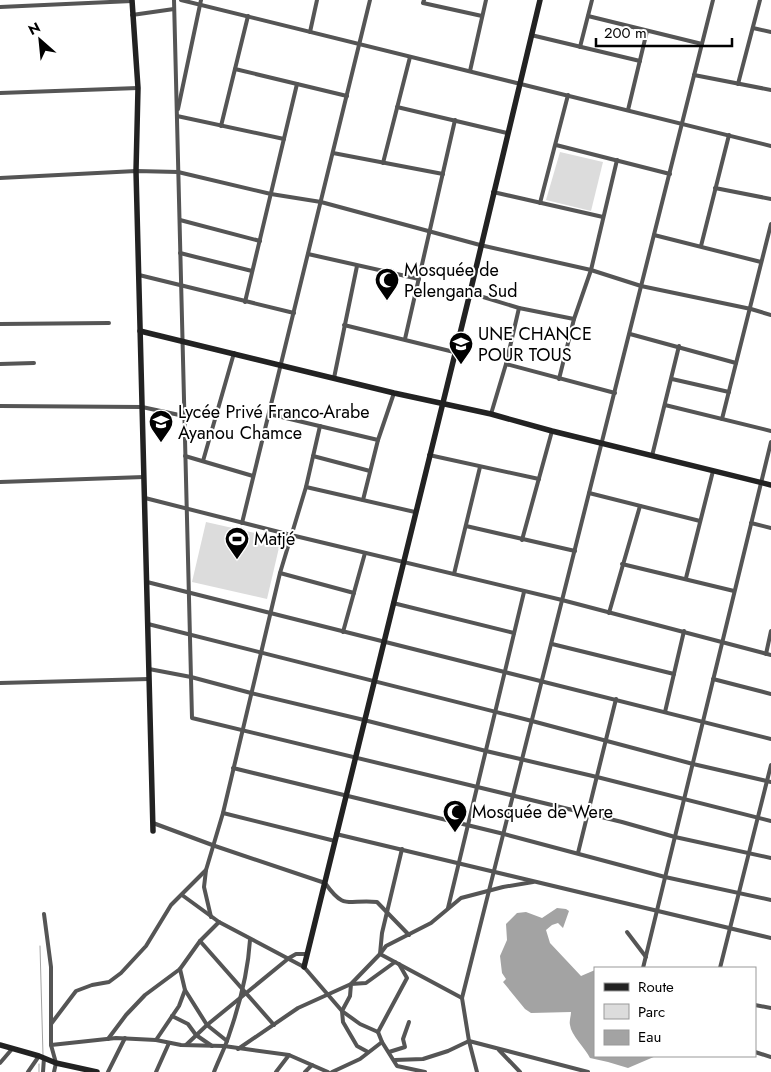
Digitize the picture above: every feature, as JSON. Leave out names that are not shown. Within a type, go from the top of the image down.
[{"type":"street","points":[[174,0],[192,718],[514,795],[675,837],[771,858]]},
{"type":"street","points":[[181,0],[201,2],[310,32],[771,146]]},
{"type":"street","points":[[310,32],[317,0]]},
{"type":"street","points":[[242,523],[370,0]]},
{"type":"street","points":[[424,0],[423,4],[482,16]]},
{"type":"street","points":[[470,71],[486,0]]},
{"type":"street","points":[[304,967],[540,0]]},
{"type":"street","points":[[580,47],[592,0]]},
{"type":"street","points":[[477,1072],[469,1041],[462,998],[713,0]]},
{"type":"street","points":[[738,84],[760,0]]},
{"type":"street","points":[[0,7],[132,1],[138,88],[136,171],[153,830]]},
{"type":"street","points":[[177,116],[201,2]]},
{"type":"street","points":[[132,14],[174,10]]},
{"type":"street","points":[[221,126],[248,16]]},
{"type":"street","points":[[588,16],[702,44]]},
{"type":"street","points":[[753,28],[771,32]]},
{"type":"street","points":[[628,110],[647,31]]},
{"type":"street","points":[[531,35],[640,61]]},
{"type":"street","points":[[383,163],[410,57]]},
{"type":"street","points":[[235,69],[347,96]]},
{"type":"street","points":[[694,75],[771,90]]},
{"type":"street","points":[[245,302],[297,84]]},
{"type":"street","points":[[0,93],[138,88]]},
{"type":"street","points":[[540,203],[568,95]]},
{"type":"street","points":[[397,107],[507,133]]},
{"type":"street","points":[[177,116],[284,139]]},
{"type":"street","points":[[405,339],[455,120]]},
{"type":"street","points":[[700,246],[729,136]]},
{"type":"street","points":[[556,145],[670,174]]},
{"type":"street","points":[[333,153],[443,174]]},
{"type":"street","points":[[559,379],[574,319],[591,270],[618,160]]},
{"type":"street","points":[[0,178],[136,171],[178,172],[271,194],[320,202],[430,230],[480,245],[591,270],[641,286],[751,309],[771,315]]},
{"type":"street","points":[[715,188],[771,200]]},
{"type":"street","points":[[493,192],[603,217]]},
{"type":"street","points":[[180,220],[260,241]]},
{"type":"street","points":[[722,419],[771,224]]},
{"type":"street","points":[[654,236],[762,262]]},
{"type":"street","points":[[180,253],[252,271]]},
{"type":"street","points":[[308,254],[419,279]]},
{"type":"street","points":[[334,378],[357,266]]},
{"type":"street","points":[[139,275],[245,302],[294,312]]},
{"type":"street","points":[[470,293],[519,308],[574,319]]},
{"type":"street","points":[[491,414],[506,364],[519,308]]},
{"type":"street","points":[[0,324],[109,323]]},
{"type":"street","points":[[344,325],[454,352]]},
{"type":"street","points":[[140,331],[394,393],[491,414],[771,485]]},
{"type":"street","points":[[630,334],[736,363]]},
{"type":"street","points":[[652,456],[679,346]]},
{"type":"street","points":[[202,461],[234,353]]},
{"type":"street","points":[[0,364],[34,364]]},
{"type":"street","points":[[506,364],[614,393]]},
{"type":"street","points":[[672,378],[728,392]]},
{"type":"street","points":[[363,500],[378,440],[394,393]]},
{"type":"street","points":[[665,405],[771,430]]},
{"type":"street","points":[[0,406],[142,406],[184,416]]},
{"type":"street","points":[[269,414],[378,440]]},
{"type":"street","points":[[211,917],[204,887],[206,870],[215,846],[280,573],[306,487],[320,426]]},
{"type":"street","points":[[522,540],[552,431]]},
{"type":"street","points":[[643,967],[771,442]]},
{"type":"street","points":[[429,455],[539,479]]},
{"type":"street","points":[[185,456],[253,476]]},
{"type":"street","points":[[313,456],[370,471]]},
{"type":"street","points":[[454,574],[480,467]]},
{"type":"street","points":[[686,578],[713,471]]},
{"type":"street","points":[[0,482],[144,478]]},
{"type":"street","points":[[306,487],[415,512]]},
{"type":"street","points":[[589,493],[700,521]]},
{"type":"street","points":[[145,498],[562,600],[771,655]]},
{"type":"street","points":[[609,613],[640,506]]},
{"type":"street","points":[[751,523],[771,528]]},
{"type":"street","points":[[466,526],[575,551]]},
{"type":"street","points":[[343,632],[365,553]]},
{"type":"street","points":[[622,564],[734,590]]},
{"type":"street","points":[[280,573],[354,593]]},
{"type":"street","points":[[147,582],[771,739]]},
{"type":"street","points":[[448,908],[524,592]]},
{"type":"street","points":[[393,603],[514,633]]},
{"type":"street","points":[[148,624],[260,654],[606,740],[693,764],[769,781]]},
{"type":"street","points":[[665,712],[684,631]]},
{"type":"street","points":[[766,654],[771,631]]},
{"type":"street","points":[[552,644],[674,674]]},
{"type":"street","points":[[149,669],[191,677],[771,821]]},
{"type":"street","points":[[0,683],[149,679]]},
{"type":"street","points":[[713,679],[771,694]]},
{"type":"street","points":[[578,853],[616,699]]},
{"type":"street","points":[[720,967],[757,818],[769,781],[771,765]]},
{"type":"street","points":[[233,768],[504,834],[665,877],[771,900]]},
{"type":"street","points":[[223,813],[335,841]]},
{"type":"street","points":[[153,823],[324,883],[336,898],[348,903],[362,901],[377,902],[409,935]]},
{"type":"street","points":[[336,834],[771,938]]},
{"type":"street","points":[[380,954],[387,912],[402,850]]},
{"type":"street","points":[[51,1024],[76,991],[92,985],[109,982],[121,973],[146,946],[171,906],[206,870]]},
{"type":"street","points":[[368,1052],[357,1046],[349,1034],[342,1022],[342,1012],[350,996],[351,984],[386,946],[431,923],[461,898],[536,881]]},
{"type":"street","points":[[182,895],[219,922],[304,967],[342,1012],[360,1024],[378,1032],[397,1066]]},
{"type":"street","points":[[44,914],[51,967],[51,1045],[56,1063],[54,1072]]},
{"type":"street","points":[[108,1039],[126,1015],[145,995],[180,969],[200,940],[219,922]]},
{"type":"street","points":[[628,932],[646,957]]},
{"type":"street","points":[[200,940],[274,1025]]},
{"type":"street","points":[[214,1072],[227,1041],[240,999],[249,957],[250,940]]},
{"type":"street","points":[[186,1045],[207,1025],[289,958],[296,954],[307,954]]},
{"type":"street","points":[[380,954],[462,998]]},
{"type":"street","points":[[238,1049],[298,1008],[351,984],[366,983],[397,963]]},
{"type":"street","points":[[378,1032],[407,978],[397,963]]},
{"type":"street","points":[[180,969],[185,990],[207,1025],[227,1041]]},
{"type":"street","points":[[156,1040],[180,1006],[185,990]]},
{"type":"street","points":[[756,1005],[771,1008]]},
{"type":"street","points":[[172,1016],[188,1024],[196,1035],[212,1046]]},
{"type":"street","points":[[389,1052],[405,1047],[403,1040],[409,1022]]},
{"type":"street","points":[[51,1045],[125,1038],[156,1040],[186,1045],[224,1046],[289,1055],[328,1072]]},
{"type":"street","points":[[108,1072],[125,1038]]},
{"type":"street","points":[[394,1060],[422,1059],[448,1051],[469,1041],[588,1072]]},
{"type":"street","points":[[156,1072],[169,1042]]},
{"type":"street","points":[[332,1072],[360,1059],[382,1042]]},
{"type":"street","points":[[0,1045],[56,1063],[97,1072]]},
{"type":"street","points":[[0,1063],[12,1049]]},
{"type":"street","points":[[499,1049],[520,1072]]},
{"type":"street","points":[[756,1052],[771,1057]]},
{"type":"street","points":[[276,1072],[289,1055]]},
{"type":"street","points":[[28,1072],[42,1057]]},
{"type":"street","points":[[42,1057],[43,1072]]},
{"type":"street","points":[[305,1072],[312,1065]]},
{"type":"street","points":[[393,1072],[397,1066]]},
{"type":"street","points":[[397,1066],[425,1072]]},
{"type":"green space","points":[[560,152],[603,162],[591,211],[546,200]]},
{"type":"green space","name":"Matjé","points":[[206,522],[281,539],[267,599],[192,582]]},
{"type":"water","points":[[557,908],[569,911],[563,928],[558,923],[546,930],[550,943],[581,976],[594,970],[594,1057],[654,1057],[628,1068],[590,1058],[571,1029],[571,1012],[531,1013],[525,1009],[503,982],[506,979],[502,973],[500,956],[507,940],[506,924],[517,913],[526,912],[542,918]]},
{"type":"waterway","points":[[40,946],[43,1055]]},
{"type":"waterway","points":[[39,1064],[39,1072]]},
{"type":"place","name":"Mosquée de Pelengana Sud","points":[[387,301]]},
{"type":"place","name":"UNE CHANCE POUR TOUS","points":[[461,365]]},
{"type":"place","name":"Lycée Privé Franco-Arabe Ayanou Chamce","points":[[161,443]]},
{"type":"place","name":"Matjé","points":[[237,560]]},
{"type":"place","name":"Mosquée de Were","points":[[455,833]]}]
